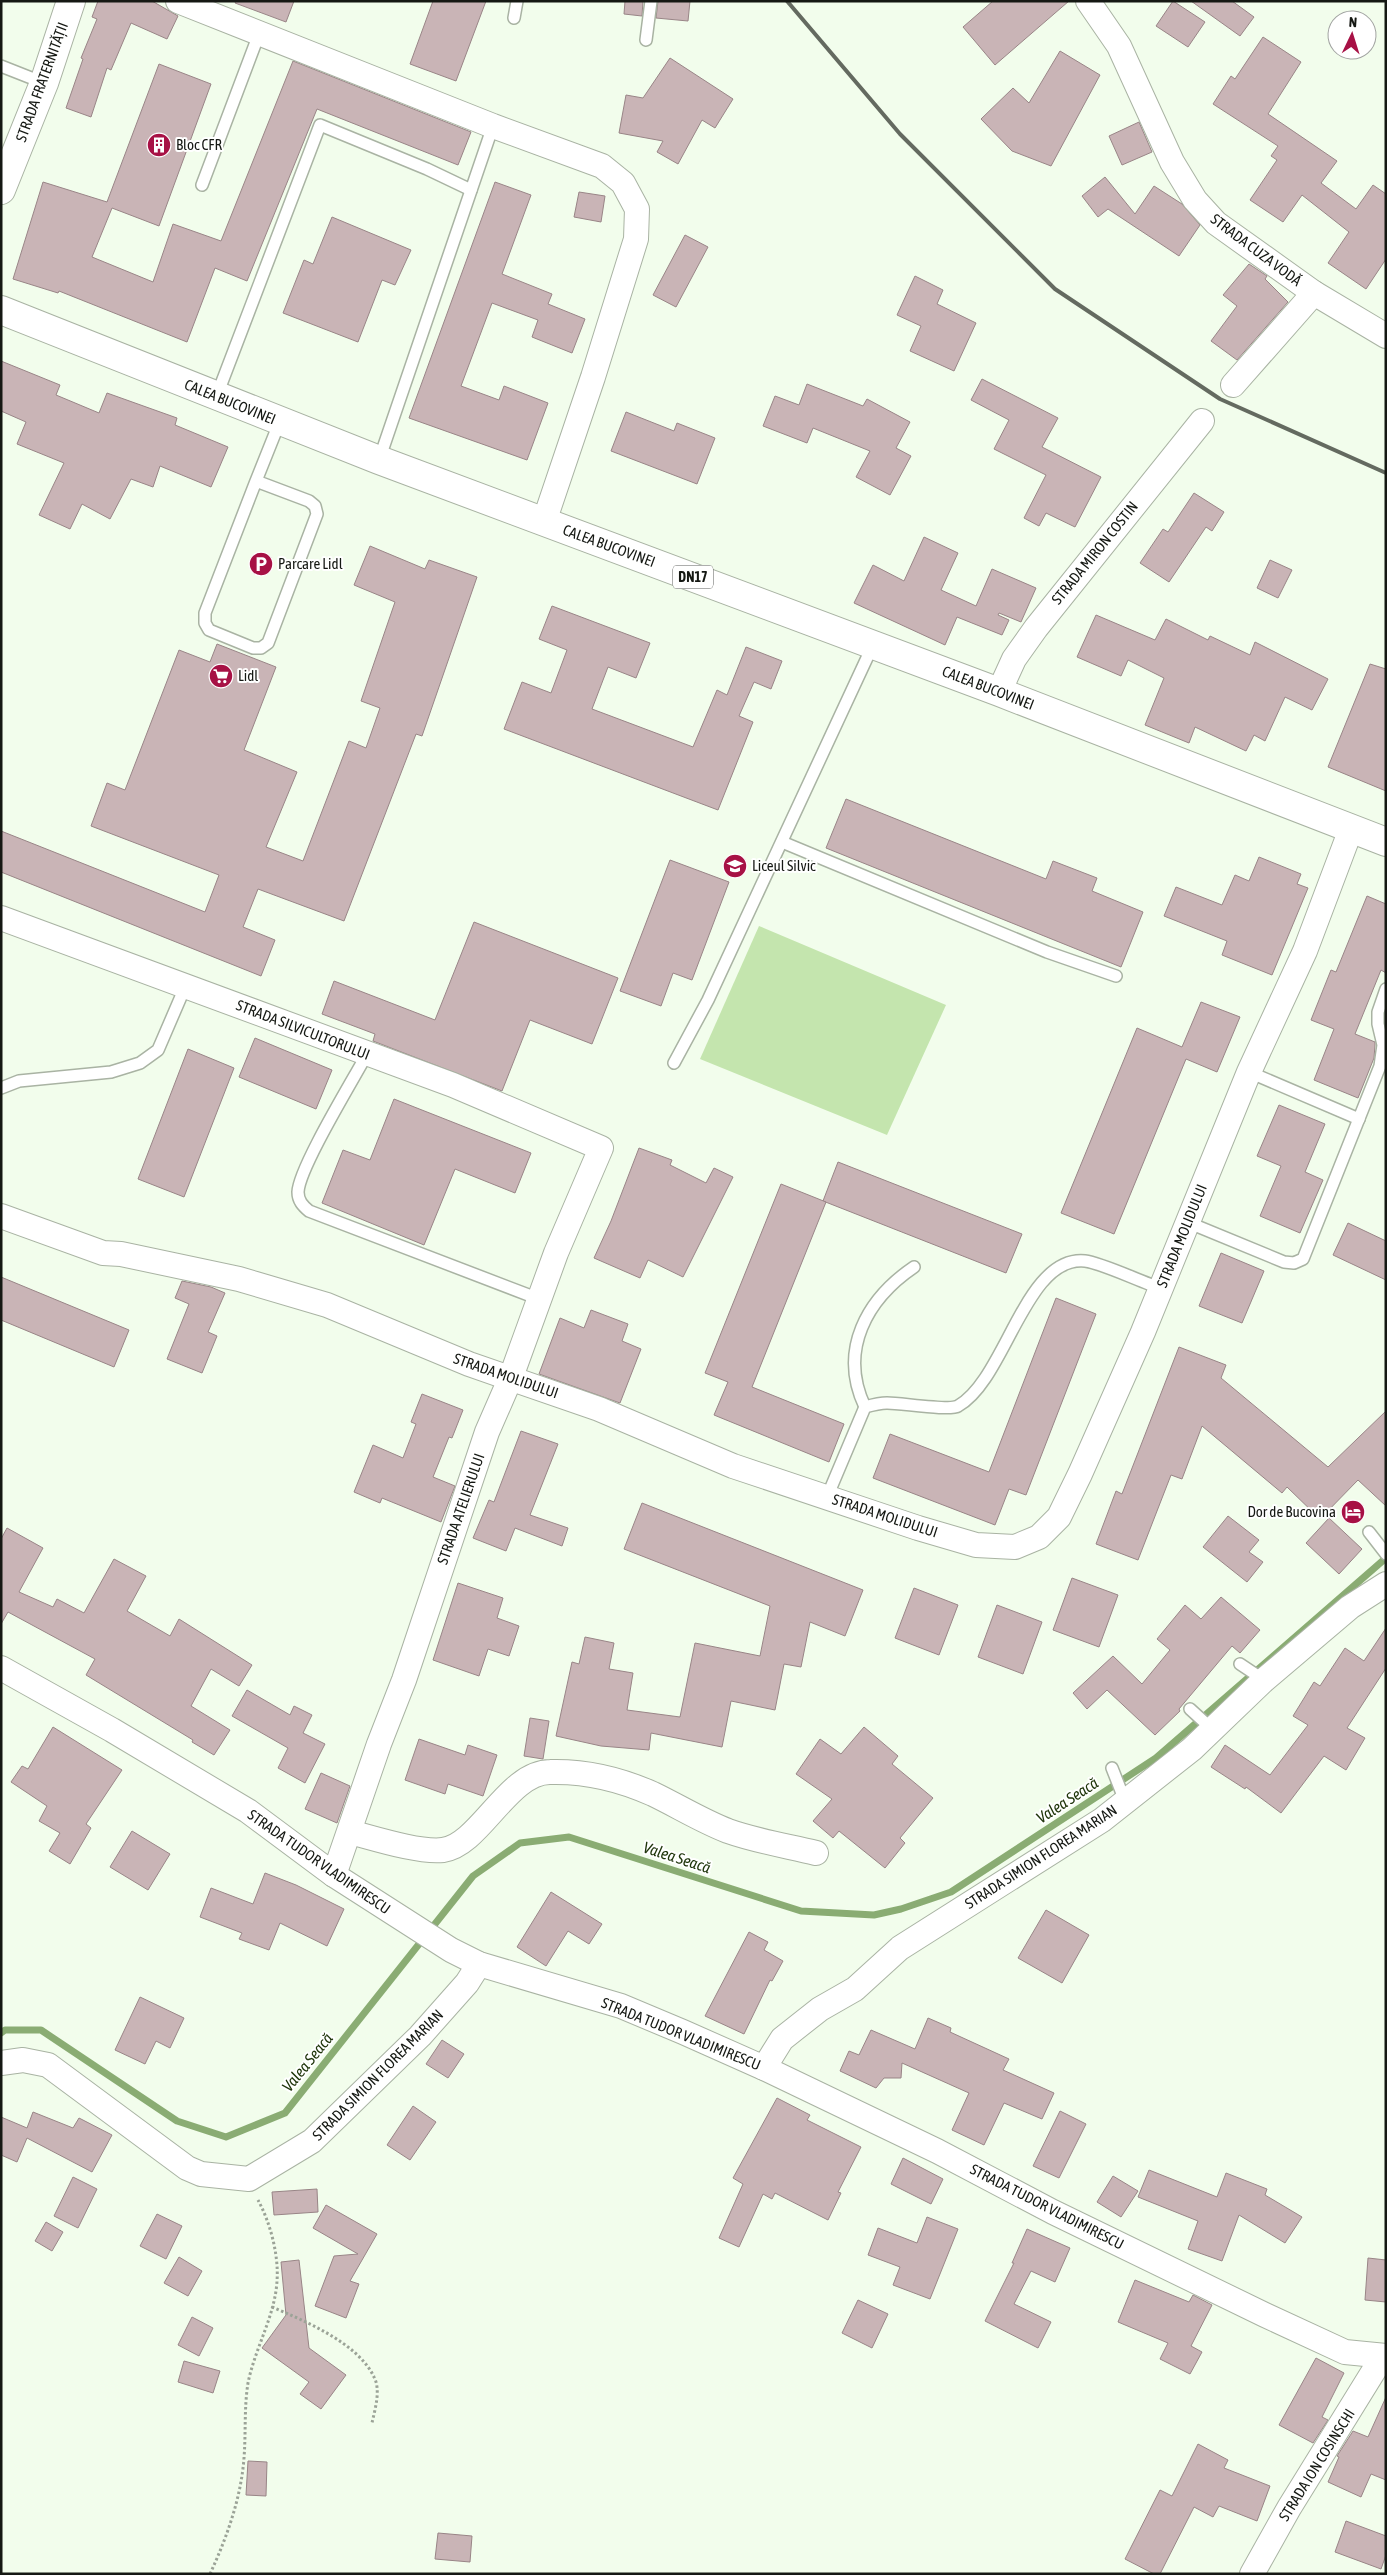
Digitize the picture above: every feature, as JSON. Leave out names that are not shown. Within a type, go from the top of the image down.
[{"type":"main road","name":"STRADA FRATERNITĂȚII","points":[[1,190],[44,83],[72,1]]},
{"type":"main road","name":"CALEA BUCOVINEI","points":[[1,310],[379,460],[999,692],[1386,842]]},
{"type":"street","points":[[178,1],[493,126],[602,166],[624,183],[637,209],[636,239],[593,377],[544,522]]},
{"type":"street","name":"STRADA CUZA VODĂ","points":[[1088,1],[1120,46],[1172,162],[1195,200],[1216,223],[1314,293],[1386,336]]},
{"type":"street","points":[[1233,385],[1314,293]]},
{"type":"street","name":"STRADA MIRON COSTIN","points":[[999,692],[1014,660],[1036,628],[1202,421]]},
{"type":"street","name":"STRADA MOLIDULUI","points":[[1,1216],[103,1253],[121,1254],[239,1278],[327,1305],[469,1364],[599,1409],[733,1466],[976,1545],[1014,1547],[1039,1537],[1059,1517],[1143,1332],[1249,1072],[1305,951],[1352,829]]},
{"type":"street","name":"STRADA SILVICULTORULUI","points":[[1,918],[453,1085],[602,1148]]},
{"type":"street","name":"STRADA ATELIERULUI","points":[[334,1875],[487,1432],[511,1377],[539,1299],[602,1148]]},
{"type":"street","name":"STRADA SIMION FLOREA MARIAN","points":[[764,2068],[782,2040],[820,2009],[855,1989],[900,1948],[1065,1845],[1123,1796],[1213,1730],[1264,1680],[1350,1607],[1386,1584]]},
{"type":"street","name":"STRADA TUDOR VLADIMIRESCU","points":[[1,1668],[112,1730],[248,1811],[334,1875],[391,1913],[451,1950],[479,1964],[621,2006],[764,2068],[937,2151],[1053,2212],[1345,2352],[1384,2356]]},
{"type":"street","points":[[350,1832],[397,1844],[444,1850],[465,1839],[530,1776],[548,1772],[580,1773],[612,1780],[651,1793],[728,1831],[816,1853]]},
{"type":"street","name":"STRADA SIMION FLOREA MARIAN","points":[[249,2179],[312,2141],[420,2036],[467,1983],[479,1964]]},
{"type":"street","points":[[1,2063],[24,2060],[48,2065],[187,2168],[201,2174],[249,2179]]},
{"type":"street","name":"STRADA ION COSINSCHI","points":[[1252,2574],[1289,2508],[1384,2356]]},
{"type":"lane","points":[[514,18],[517,1]]},
{"type":"lane","points":[[646,40],[651,1]]},
{"type":"lane","points":[[202,185],[259,34]]},
{"type":"lane","points":[[1,66],[44,83]]},
{"type":"lane","points":[[217,397],[320,125],[427,169],[471,190]]},
{"type":"lane","points":[[379,460],[493,126]]},
{"type":"lane","points":[[256,481],[309,501],[315,506],[317,514],[268,643],[261,648],[253,648],[209,630],[205,623],[205,613],[256,481],[280,421]]},
{"type":"lane","points":[[674,1062],[708,1000],[873,645]]},
{"type":"lane","points":[[782,842],[1047,952],[1116,976]]},
{"type":"lane","points":[[1,1088],[19,1081],[111,1072],[140,1063],[158,1050],[186,986]]},
{"type":"lane","points":[[1188,1222],[1284,1262],[1294,1263],[1303,1259],[1380,1066],[1383,1044],[1378,1024],[1378,1012],[1386,989]]},
{"type":"lane","points":[[367,1054],[310,1159],[298,1191],[300,1202],[309,1212],[539,1299]]},
{"type":"lane","points":[[1249,1072],[1359,1119]]},
{"type":"lane","points":[[865,1406],[902,1403],[946,1409],[956,1408],[968,1400],[986,1380],[1022,1311],[1052,1270],[1069,1262],[1086,1261],[1160,1288]]},
{"type":"lane","points":[[865,1406],[856,1389],[854,1362],[858,1335],[881,1294],[896,1279],[914,1266]]},
{"type":"lane","points":[[827,1497],[865,1406]]},
{"type":"lane","points":[[1369,1532],[1384,1552]]},
{"type":"lane","points":[[1240,1664],[1264,1680]]},
{"type":"lane","points":[[1190,1709],[1213,1730]]},
{"type":"lane","points":[[1112,1768],[1123,1796]]},
{"type":"path","points":[[210,2574],[239,2499],[244,2457],[244,2414],[249,2380],[272,2307],[277,2280],[274,2246],[264,2211],[252,2190],[249,2179]]},
{"type":"path","points":[[272,2307],[305,2321],[335,2338],[360,2359],[375,2378],[377,2397],[372,2423]]},
{"type":"green space","points":[[759,926],[946,1005],[887,1135],[700,1059]]},
{"type":"building","points":[[98,1],[152,1],[178,16],[167,39],[131,23],[111,70],[107,68],[91,117],[66,108],[83,59],[81,58],[97,19],[92,17]]},
{"type":"building","points":[[236,1],[294,1],[286,22],[235,3]]},
{"type":"building","points":[[433,1],[486,1],[456,81],[410,64]]},
{"type":"building","points":[[625,1],[643,1],[642,16],[624,14]]},
{"type":"building","points":[[658,1],[690,1],[688,21],[656,18]]},
{"type":"building","points":[[993,1],[1069,1],[995,65],[963,27]]},
{"type":"building","points":[[1173,1],[1205,22],[1188,47],[1156,26]]},
{"type":"building","points":[[1191,1],[1232,1],[1254,17],[1240,36]]},
{"type":"building","points":[[1263,37],[1301,62],[1268,114],[1337,161],[1321,183],[1356,209],[1373,185],[1386,194],[1386,259],[1366,289],[1328,263],[1349,232],[1302,195],[1283,222],[1250,200],[1277,160],[1271,156],[1278,146],[1213,104],[1231,76],[1235,79]]},
{"type":"building","points":[[1060,51],[1100,75],[1051,166],[1012,151],[981,119],[1013,88],[1029,103]]},
{"type":"building","points":[[670,58],[733,99],[715,128],[702,120],[678,164],[657,152],[663,141],[619,133],[626,95],[643,98]]},
{"type":"building","points":[[293,61],[471,132],[458,165],[317,109],[247,281],[215,268],[187,342],[59,291],[58,293],[13,279],[43,182],[107,202],[159,64],[211,84],[159,226],[112,208],[92,257],[153,282],[173,224],[221,241]]},
{"type":"building","points":[[1139,122],[1152,152],[1122,165],[1109,136]]},
{"type":"building","points":[[1105,177],[1135,214],[1154,186],[1182,204],[1200,225],[1179,256],[1108,209],[1098,217],[1082,196]]},
{"type":"building","points":[[495,182],[531,195],[502,274],[552,294],[548,304],[585,319],[572,353],[532,337],[538,320],[492,303],[461,386],[499,400],[504,386],[548,403],[527,460],[409,418]]},
{"type":"building","points":[[579,192],[605,196],[601,222],[574,217]]},
{"type":"building","points":[[332,217],[411,250],[395,285],[382,280],[358,342],[283,313],[304,260],[313,264]]},
{"type":"building","points":[[685,235],[708,247],[676,307],[653,295]]},
{"type":"building","points":[[1249,264],[1267,276],[1265,279],[1288,302],[1237,360],[1211,341],[1237,306],[1223,295]]},
{"type":"building","points":[[915,276],[943,290],[937,304],[976,323],[954,371],[910,351],[921,326],[897,315]]},
{"type":"building","points":[[1,361],[60,385],[56,395],[99,413],[107,393],[177,418],[175,425],[228,447],[211,487],[160,466],[153,487],[131,479],[110,519],[82,504],[70,529],[39,515],[64,463],[17,444],[26,422],[1,411]]},
{"type":"building","points":[[982,379],[1058,418],[1042,447],[1101,477],[1075,527],[1046,513],[1039,526],[1024,518],[1046,475],[994,449],[1009,420],[971,400]]},
{"type":"building","points":[[807,384],[863,406],[867,399],[910,422],[896,448],[911,456],[890,495],[856,477],[870,451],[813,428],[807,443],[763,426],[775,396],[799,405]]},
{"type":"building","points":[[626,412],[674,431],[677,423],[715,438],[697,484],[611,451]]},
{"type":"building","points":[[1194,493],[1224,512],[1212,531],[1206,527],[1169,582],[1140,563],[1163,529],[1168,532]]},
{"type":"building","points":[[924,537],[958,553],[941,590],[976,606],[992,569],[1036,588],[1021,622],[999,613],[998,615],[1009,620],[1002,635],[957,617],[945,645],[854,603],[873,565],[904,581]]},
{"type":"building","points":[[370,546],[425,569],[429,560],[477,577],[422,736],[416,734],[344,921],[258,889],[243,927],[275,940],[261,976],[1,872],[1,831],[205,912],[219,875],[91,826],[107,783],[125,790],[179,650],[210,662],[217,644],[276,667],[244,750],[297,772],[266,847],[303,861],[349,741],[366,748],[380,708],[361,701],[395,602],[354,585]]},
{"type":"building","points":[[1270,560],[1292,570],[1278,598],[1257,588]]},
{"type":"building","points":[[552,606],[650,643],[636,678],[608,667],[592,709],[693,747],[717,690],[727,695],[746,647],[782,661],[771,689],[754,682],[739,716],[753,722],[718,810],[504,729],[522,682],[551,693],[567,650],[539,639]]},
{"type":"building","points":[[1096,615],[1155,640],[1166,619],[1208,640],[1210,636],[1250,655],[1255,642],[1328,679],[1312,710],[1285,697],[1265,741],[1254,735],[1246,751],[1195,727],[1189,743],[1145,725],[1164,678],[1128,660],[1121,676],[1077,657]]},
{"type":"building","points":[[1370,664],[1386,669],[1386,791],[1328,767]]},
{"type":"building","name":"Liceul Silvic","points":[[846,799],[1046,879],[1053,861],[1097,878],[1092,891],[1143,912],[1121,967],[826,848]]},
{"type":"building","points":[[1259,857],[1301,874],[1297,884],[1308,888],[1272,975],[1222,955],[1227,941],[1164,916],[1176,887],[1222,905],[1235,875],[1249,881]]},
{"type":"building","points":[[670,860],[729,882],[692,980],[673,973],[661,1006],[620,991]]},
{"type":"building","points":[[1367,896],[1386,904],[1386,973],[1381,970],[1355,1034],[1375,1042],[1374,1058],[1358,1098],[1314,1080],[1334,1029],[1311,1020],[1331,970],[1336,972]]},
{"type":"building","points":[[474,922],[618,978],[592,1044],[530,1020],[502,1091],[373,1041],[375,1034],[322,1014],[334,981],[435,1020]]},
{"type":"building","points":[[1201,1002],[1240,1017],[1217,1072],[1186,1059],[1114,1234],[1061,1213],[1137,1028],[1182,1047]]},
{"type":"building","points":[[255,1038],[332,1070],[316,1109],[239,1077]]},
{"type":"building","points":[[188,1049],[234,1068],[184,1197],[138,1179]]},
{"type":"building","points":[[394,1099],[531,1153],[515,1193],[455,1169],[424,1245],[322,1203],[343,1150],[370,1160]]},
{"type":"building","points":[[1279,1105],[1325,1124],[1305,1172],[1323,1180],[1300,1233],[1260,1216],[1281,1166],[1257,1156]]},
{"type":"building","points":[[639,1148],[672,1160],[670,1165],[706,1183],[714,1168],[733,1177],[683,1277],[648,1260],[640,1278],[594,1258],[611,1221]]},
{"type":"building","points":[[838,1162],[1022,1234],[1006,1273],[823,1201]]},
{"type":"building","points":[[781,1184],[826,1202],[752,1387],[844,1424],[829,1462],[714,1415],[728,1382],[705,1373]]},
{"type":"building","points":[[1348,1223],[1386,1241],[1386,1280],[1333,1255]]},
{"type":"building","points":[[1221,1253],[1264,1271],[1242,1323],[1199,1306]]},
{"type":"building","points":[[1,1277],[129,1330],[114,1367],[1,1320]]},
{"type":"building","points":[[182,1281],[211,1287],[225,1293],[208,1332],[217,1336],[202,1373],[167,1359],[189,1304],[175,1298]]},
{"type":"building","points":[[1056,1298],[1096,1314],[1026,1495],[1009,1489],[995,1525],[873,1478],[890,1434],[989,1472]]},
{"type":"building","points":[[591,1310],[628,1324],[622,1341],[641,1349],[620,1403],[539,1374],[560,1318],[584,1328]]},
{"type":"building","points":[[1179,1347],[1226,1365],[1221,1378],[1328,1467],[1386,1411],[1386,1506],[1358,1480],[1320,1519],[1287,1487],[1282,1493],[1202,1426],[1182,1479],[1171,1475],[1138,1560],[1096,1544],[1116,1491],[1122,1494]]},
{"type":"building","points":[[422,1394],[463,1410],[452,1438],[449,1437],[433,1477],[455,1486],[441,1522],[382,1498],[380,1503],[354,1492],[373,1445],[403,1458],[416,1424],[411,1422]]},
{"type":"building","points":[[521,1431],[558,1444],[530,1515],[568,1528],[562,1546],[515,1528],[506,1551],[473,1538],[489,1500],[494,1502]]},
{"type":"building","points":[[642,1503],[863,1590],[845,1636],[810,1622],[801,1667],[784,1664],[775,1710],[731,1701],[722,1747],[651,1733],[649,1750],[601,1746],[556,1736],[572,1662],[579,1664],[585,1637],[614,1643],[609,1669],[633,1673],[627,1710],[680,1717],[695,1643],[760,1656],[770,1606],[624,1549]]},
{"type":"building","points":[[1228,1516],[1259,1540],[1249,1552],[1263,1562],[1247,1582],[1203,1547]]},
{"type":"building","points":[[1329,1518],[1362,1549],[1339,1574],[1306,1543]]},
{"type":"building","points":[[7,1528],[43,1548],[19,1592],[53,1607],[57,1599],[84,1613],[114,1559],[146,1576],[127,1611],[170,1636],[179,1619],[252,1665],[239,1686],[211,1669],[191,1706],[230,1730],[214,1755],[192,1742],[193,1740],[86,1675],[95,1659],[8,1612],[1,1624],[1,1539]]},
{"type":"building","points":[[1072,1578],[1118,1595],[1099,1647],[1053,1630]]},
{"type":"building","points":[[458,1583],[503,1598],[497,1618],[519,1626],[509,1656],[488,1649],[479,1676],[433,1660]]},
{"type":"building","points":[[914,1588],[958,1605],[939,1655],[895,1638]]},
{"type":"building","points":[[1221,1597],[1260,1630],[1240,1653],[1232,1646],[1179,1709],[1180,1711],[1155,1735],[1107,1690],[1087,1709],[1073,1693],[1113,1656],[1142,1684],[1170,1650],[1157,1639],[1185,1605],[1201,1619]]},
{"type":"building","points":[[997,1605],[1042,1622],[1023,1674],[978,1657]]},
{"type":"building","points":[[1386,1628],[1386,1668],[1347,1728],[1365,1738],[1346,1770],[1324,1756],[1281,1813],[1246,1787],[1245,1789],[1211,1767],[1225,1745],[1270,1775],[1308,1725],[1293,1716],[1314,1682],[1320,1686],[1345,1648],[1364,1661]]},
{"type":"building","points":[[247,1690],[290,1715],[294,1706],[312,1715],[303,1733],[325,1744],[305,1783],[278,1768],[288,1748],[232,1716]]},
{"type":"building","points":[[530,1718],[549,1721],[543,1759],[524,1756]]},
{"type":"building","points":[[53,1727],[122,1770],[86,1824],[91,1828],[70,1864],[49,1851],[60,1833],[39,1821],[47,1806],[11,1782],[22,1766],[28,1769]]},
{"type":"building","points":[[864,1727],[898,1756],[892,1764],[933,1798],[900,1838],[905,1843],[885,1868],[839,1831],[833,1838],[813,1821],[832,1799],[796,1774],[820,1739],[841,1754]]},
{"type":"building","points":[[419,1739],[465,1755],[468,1745],[497,1755],[483,1796],[448,1784],[445,1794],[405,1780]]},
{"type":"building","points":[[321,1773],[350,1786],[337,1823],[305,1809]]},
{"type":"building","points":[[132,1831],[170,1854],[148,1890],[110,1867]]},
{"type":"building","points":[[265,1873],[296,1885],[344,1909],[327,1946],[280,1923],[269,1950],[239,1939],[242,1933],[200,1917],[211,1888],[253,1904]]},
{"type":"building","points":[[551,1892],[602,1924],[589,1944],[568,1931],[546,1966],[517,1947]]},
{"type":"building","points":[[1046,1910],[1089,1935],[1062,1983],[1018,1958]]},
{"type":"building","points":[[749,1932],[768,1942],[764,1950],[783,1961],[772,1981],[770,1980],[744,2034],[705,2016]]},
{"type":"building","points":[[140,1997],[184,2018],[170,2048],[156,2041],[145,2064],[115,2050]]},
{"type":"building","points":[[928,2018],[951,2028],[950,2032],[1009,2059],[1003,2070],[1054,2093],[1042,2119],[1004,2103],[984,2145],[952,2130],[969,2093],[902,2063],[901,2078],[884,2078],[876,2088],[840,2071],[849,2051],[859,2055],[871,2030],[915,2049]]},
{"type":"building","points":[[442,2040],[464,2054],[448,2078],[426,2064]]},
{"type":"building","points":[[777,2098],[810,2115],[807,2120],[861,2147],[838,2192],[841,2193],[828,2220],[775,2193],[772,2199],[763,2194],[739,2247],[719,2238],[743,2184],[733,2178]]},
{"type":"building","points":[[413,2106],[436,2122],[410,2160],[387,2145]]},
{"type":"building","points":[[1060,2111],[1086,2124],[1059,2178],[1033,2166]]},
{"type":"building","points":[[33,2112],[73,2128],[79,2118],[112,2135],[92,2172],[27,2138],[17,2162],[1,2155],[1,2117],[27,2128]]},
{"type":"building","points":[[903,2158],[943,2179],[931,2204],[891,2184]]},
{"type":"building","points":[[1149,2170],[1217,2197],[1226,2173],[1267,2189],[1265,2195],[1302,2217],[1285,2243],[1239,2215],[1222,2261],[1188,2249],[1198,2221],[1138,2197]]},
{"type":"building","points":[[1113,2176],[1138,2191],[1121,2217],[1097,2202]]},
{"type":"building","points":[[73,2177],[97,2189],[78,2228],[54,2216]]},
{"type":"building","points":[[317,2189],[318,2212],[274,2215],[272,2192]]},
{"type":"building","points":[[326,2205],[377,2234],[350,2281],[359,2284],[346,2318],[315,2306],[334,2256],[358,2254],[313,2228]]},
{"type":"building","points":[[157,2214],[182,2226],[166,2259],[140,2246]]},
{"type":"building","points":[[927,2217],[958,2229],[930,2299],[893,2285],[900,2267],[868,2255],[878,2228],[917,2243]]},
{"type":"building","points":[[46,2222],[63,2232],[52,2251],[35,2241]]},
{"type":"building","points":[[1027,2229],[1070,2248],[1055,2282],[1031,2271],[1014,2304],[1051,2322],[1038,2348],[985,2321],[1014,2263],[1012,2263]]},
{"type":"building","points":[[179,2257],[202,2271],[188,2296],[164,2283]]},
{"type":"building","points":[[1368,2258],[1386,2260],[1386,2302],[1365,2300]]},
{"type":"building","points":[[299,2260],[309,2348],[346,2375],[321,2409],[300,2394],[309,2382],[262,2348],[286,2315],[281,2262]]},
{"type":"building","points":[[1135,2280],[1189,2302],[1193,2295],[1212,2305],[1191,2346],[1202,2352],[1190,2374],[1160,2359],[1168,2343],[1118,2322]]},
{"type":"building","points":[[858,2300],[888,2314],[872,2348],[842,2333]]},
{"type":"building","points":[[192,2317],[213,2328],[199,2356],[178,2345]]},
{"type":"building","points":[[1316,2358],[1344,2373],[1322,2417],[1328,2420],[1313,2443],[1279,2425]]},
{"type":"building","points":[[184,2361],[220,2371],[213,2393],[178,2382]]},
{"type":"building","points":[[1386,2397],[1386,2480],[1371,2474],[1361,2497],[1328,2482],[1339,2457],[1337,2456],[1353,2431],[1368,2437]]},
{"type":"building","points":[[1198,2444],[1228,2460],[1224,2468],[1270,2486],[1257,2521],[1219,2506],[1213,2517],[1194,2507],[1160,2574],[1154,2574],[1125,2559],[1160,2490],[1172,2496]]},
{"type":"building","points":[[248,2461],[267,2462],[266,2496],[246,2495]]},
{"type":"building","points":[[1346,2521],[1386,2536],[1386,2555],[1381,2569],[1335,2552]]},
{"type":"building","points":[[438,2533],[472,2536],[470,2562],[435,2559]]},
{"type":"waterway","name":"Valea Seacă","points":[[1,2033],[5,2030],[41,2030],[177,2121],[226,2137],[285,2113],[473,1876],[520,1843],[569,1837],[801,1911],[874,1915],[901,1909],[951,1892],[1156,1758],[1386,1558]]},
{"type":"railway","points":[[787,1],[900,134],[1055,289],[1220,399],[1386,473]]},
{"type":"place","name":"Bloc CFR","points":[[159,145]]},
{"type":"place","name":"Parcare Lidl","points":[[261,564]]},
{"type":"place","name":"Lidl","points":[[221,676]]},
{"type":"place","name":"Liceul Silvic","points":[[735,866]]},
{"type":"place","name":"Dor de Bucovina","points":[[1353,1512]]}]
